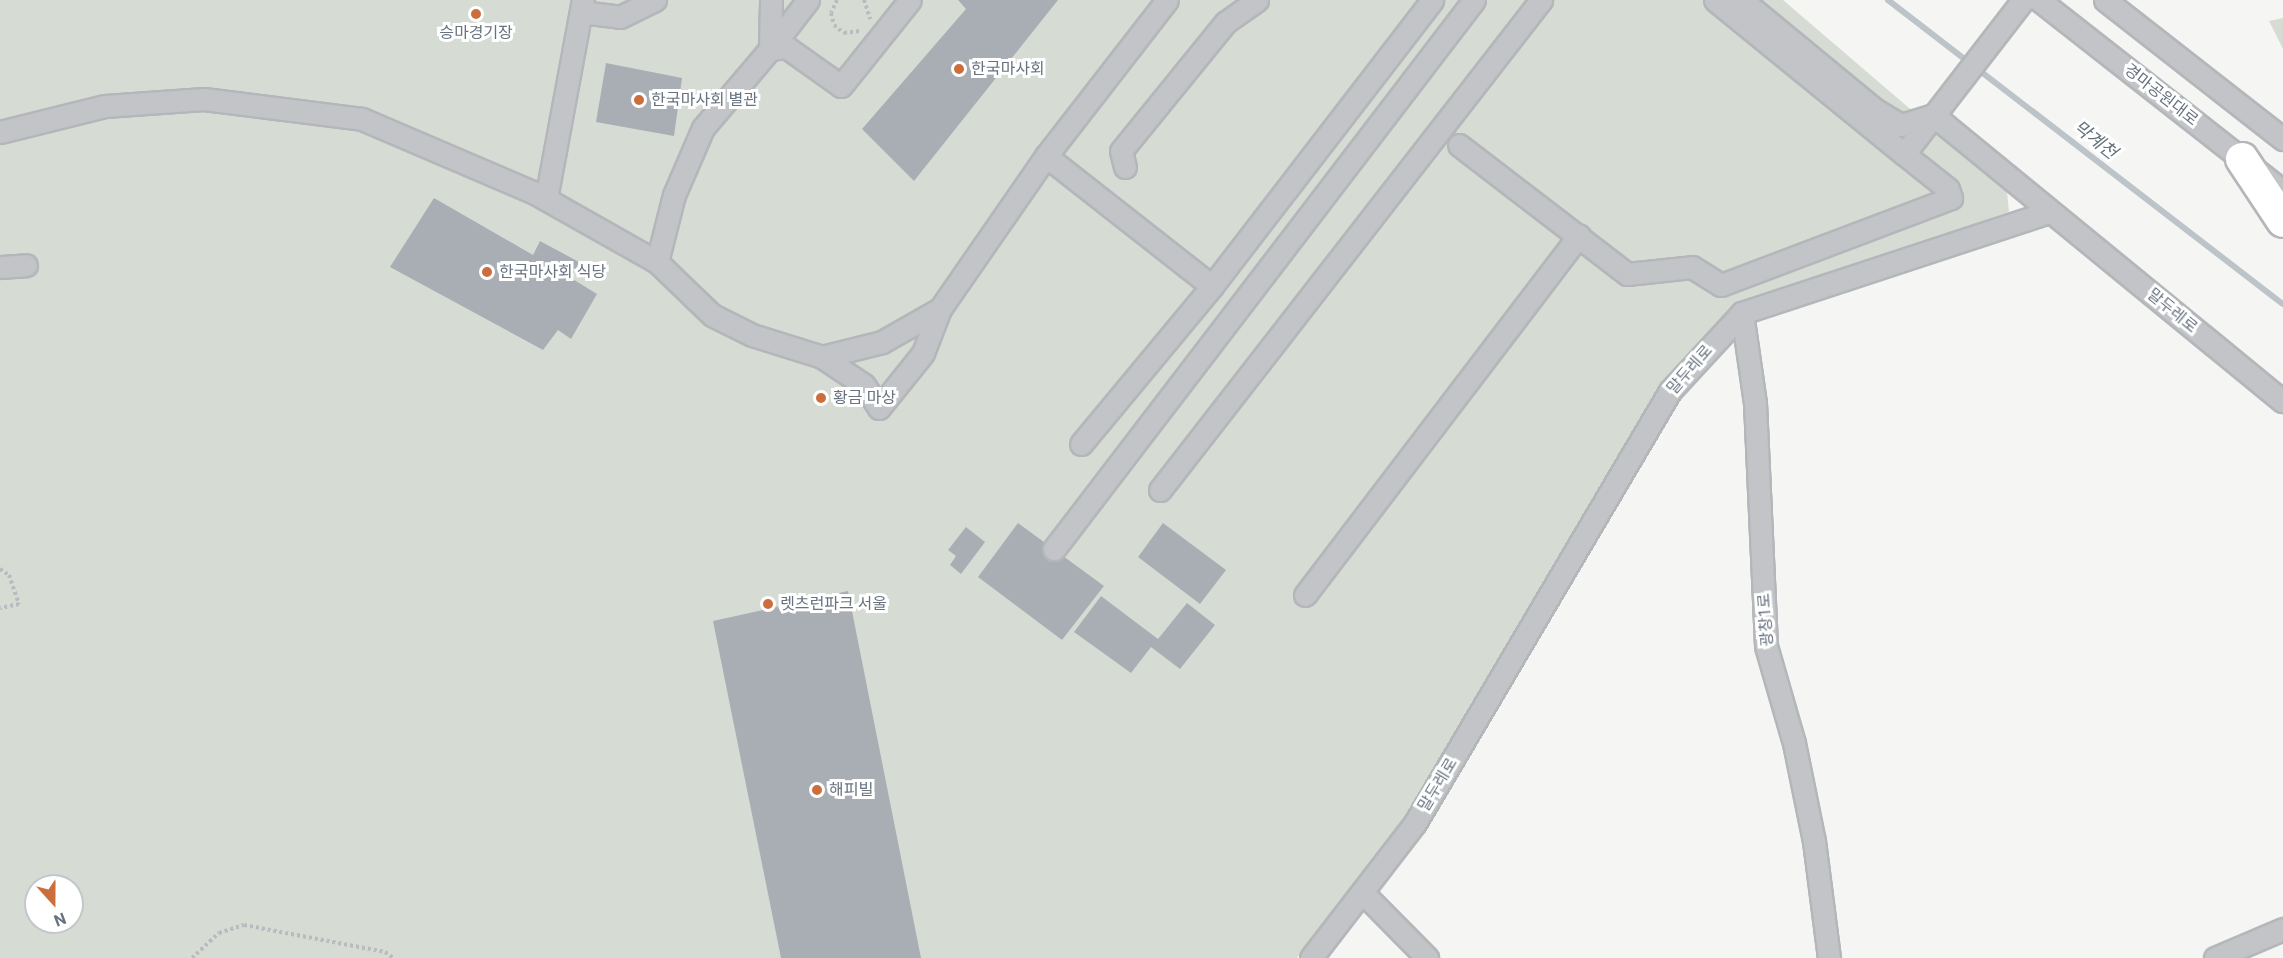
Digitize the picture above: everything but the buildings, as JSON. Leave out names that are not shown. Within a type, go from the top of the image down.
[{"type":"highway","points":[[2242,159],[2283,221]]},
{"type":"street","points":[[546,199],[582,6],[620,17],[655,0]]},
{"type":"street","points":[[770,49],[771,0]]},
{"type":"street","points":[[657,262],[674,195],[703,128],[808,0]]},
{"type":"street","points":[[770,49],[786,47],[841,86],[910,0]]},
{"type":"street","points":[[0,132],[105,106],[216,100],[362,119],[546,199],[657,262],[712,315],[752,334],[822,357],[864,385],[879,408],[923,353],[940,309],[1046,156],[1167,0]]},
{"type":"street","points":[[1125,167],[1120,151],[1226,22],[1257,0]]},
{"type":"street","points":[[1081,444],[1212,285],[1432,0]]},
{"type":"street","points":[[1054,549],[1474,0]]},
{"type":"street","points":[[1160,490],[1541,0]]},
{"type":"street","points":[[1459,145],[1627,274],[1692,267],[1720,285],[1951,198],[1948,189],[1715,0]]},
{"type":"street","points":[[1742,0],[1874,109],[1900,125],[1939,107]]},
{"type":"street","points":[[1904,154],[2023,0]]},
{"type":"street","name":"경마공원대로","points":[[2039,0],[2283,191]]},
{"type":"street","points":[[2105,0],[2283,139]]},
{"type":"street","points":[[1939,107],[2049,212]]},
{"type":"street","points":[[1046,156],[1212,285]]},
{"type":"street","name":"말두레로","points":[[1311,958],[1415,823],[1671,391],[1742,313],[2049,212],[2283,401]]},
{"type":"street","points":[[1305,595],[1579,236]]},
{"type":"street","points":[[0,267],[26,266]]},
{"type":"street","points":[[822,357],[882,342],[940,309]]},
{"type":"street","name":"광창1로","points":[[1742,313],[1755,403],[1766,646],[1794,742],[1814,841],[1829,958]]},
{"type":"street","points":[[1362,892],[1427,958]]},
{"type":"street","points":[[2215,958],[2283,929]]},
{"type":"path","points":[[836,0],[831,13],[834,25],[851,34],[863,30],[870,19],[864,0]]},
{"type":"path","points":[[0,569],[9,575],[19,604],[0,608]]},
{"type":"path","points":[[192,958],[219,933],[244,925],[386,952],[394,958]]},
{"type":"shaded area","name":"렛츠런파크 서울","points":[[0,0],[1783,0],[2007,192],[2009,212],[1736,307],[1665,390],[1405,818],[1297,958],[0,958]]},
{"type":"shaded area","points":[[2283,18],[2283,49],[2269,21]]},
{"type":"waterway","name":"막계천","points":[[1888,0],[2283,304]]},
{"type":"place","name":"승마경기장","points":[[476,14]]},
{"type":"place","name":"한국마사회","points":[[959,69]]},
{"type":"place","name":"한국마사회 별관","points":[[639,100]]},
{"type":"place","name":"한국마사회 식당","points":[[487,272]]},
{"type":"place","name":"황금 마상","points":[[821,398]]},
{"type":"place","name":"렛츠런파크 서울","points":[[768,604]]},
{"type":"place","name":"해피빌","points":[[817,790]]}]
